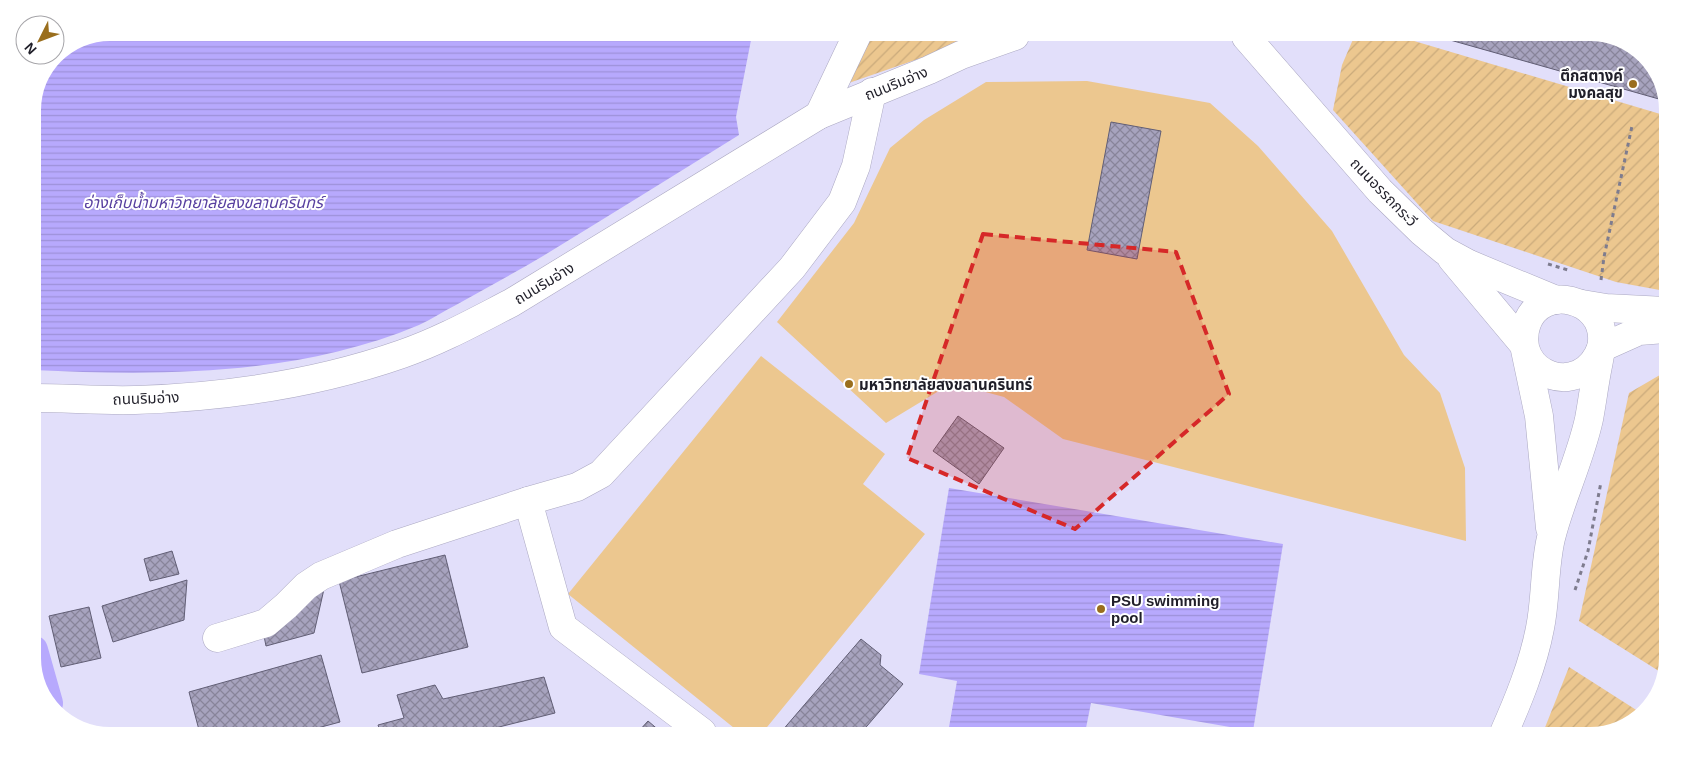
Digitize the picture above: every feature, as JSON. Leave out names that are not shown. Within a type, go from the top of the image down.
[{"type":"street","points":[[819,115],[855,41]]},
{"type":"street","name":"ถนนริมอ่าง","points":[[41,398],[134,400],[238,392],[298,383],[402,354],[469,325],[512,303],[819,115],[929,70],[960,55],[1001,41]]},
{"type":"street","name":"ถนนอรรถกระวี","points":[[1249,41],[1380,192],[1445,251],[1469,264],[1579,304]]},
{"type":"street","points":[[217,638],[266,622],[320,576],[397,544],[577,487],[601,474],[792,268],[842,202],[856,166],[872,92]]},
{"type":"street","points":[[1445,251],[1524,345],[1529,358],[1535,366],[1546,374],[1565,378],[1581,373],[1594,362],[1601,348],[1639,332],[1659,330]]},
{"type":"street","points":[[1551,539],[1539,416],[1524,345],[1524,335],[1528,322],[1532,314],[1547,303],[1659,311]]},
{"type":"street","points":[[1506,727],[1523,689],[1540,629],[1551,539],[1589,420],[1602,337],[1599,324],[1592,312],[1579,304]]},
{"type":"street","points":[[528,501],[564,627],[695,727]]},
{"type":"path","points":[[1579,304],[1604,257],[1632,126]]},
{"type":"path","points":[[1573,595],[1588,551],[1601,482]]},
{"type":"highlighted area","points":[[983,234],[1176,252],[1229,394],[1075,529],[907,458]]},
{"type":"shaded area","points":[[868,41],[976,41],[944,50],[843,85]]},
{"type":"shaded area","points":[[1352,41],[1414,41],[1659,114],[1659,290],[1616,282],[1433,221],[1333,110],[1342,65]]},
{"type":"shaded area","points":[[1087,81],[1210,103],[1258,146],[1332,231],[1404,355],[1440,393],[1465,468],[1466,541],[1063,439],[1004,397],[952,383],[886,423],[777,322],[854,223],[890,148],[924,120],[986,82]]},
{"type":"shaded area","points":[[761,356],[885,454],[863,484],[925,534],[767,727],[733,727],[568,594]]},
{"type":"shaded area","points":[[1659,376],[1659,658],[1657,670],[1579,621],[1629,393]]},
{"type":"shaded area","points":[[1569,667],[1636,709],[1621,720],[1599,726],[1545,727]]},
{"type":"water","name":"อ่างเก็บน้ำมหาวิทยาลัยสงขลานครินทร์","points":[[110,41],[751,41],[736,117],[739,135],[543,256],[419,325],[373,342],[326,354],[278,363],[229,369],[131,373],[41,370],[41,105],[48,79],[55,68],[58,65],[65,65],[65,58],[76,50],[84,46]]},
{"type":"water","name":"PSU swimming pool","points":[[949,488],[1283,544],[1254,727],[1230,727],[1091,703],[1086,727],[949,727],[957,681],[919,674]]},
{"type":"building","name":"ตึกสตางค์ มงคลสุข","points":[[1454,41],[1590,41],[1616,46],[1632,55],[1645,68],[1654,84],[1658,99]]},
{"type":"building","points":[[1111,122],[1161,131],[1137,259],[1087,250]]},
{"type":"building","points":[[958,416],[1004,448],[979,484],[933,451]]},
{"type":"building","points":[[172,551],[179,574],[150,581],[144,559]]},
{"type":"building","points":[[445,555],[468,647],[362,673],[339,581]]},
{"type":"building","points":[[187,580],[184,620],[113,642],[102,606]]},
{"type":"building","points":[[324,589],[314,633],[266,646],[263,631]]},
{"type":"building","points":[[89,607],[101,658],[61,667],[49,616]]},
{"type":"building","points":[[861,639],[881,655],[880,665],[903,684],[866,727],[785,727]]},
{"type":"building","points":[[321,655],[340,722],[321,727],[198,727],[189,692]]},
{"type":"building","points":[[544,677],[555,713],[499,727],[379,727],[378,725],[404,718],[397,695],[435,685],[443,699]]},
{"type":"building","points":[[648,721],[655,727],[643,727]]},
{"type":"place","name":"ตึกสตางค์ มงคลสุข","points":[[1633,84]]},
{"type":"place","name":"มหาวิทยาลัยสงขลานครินทร์","points":[[849,384]]},
{"type":"place","name":"PSU swimming pool","points":[[1101,609]]}]
